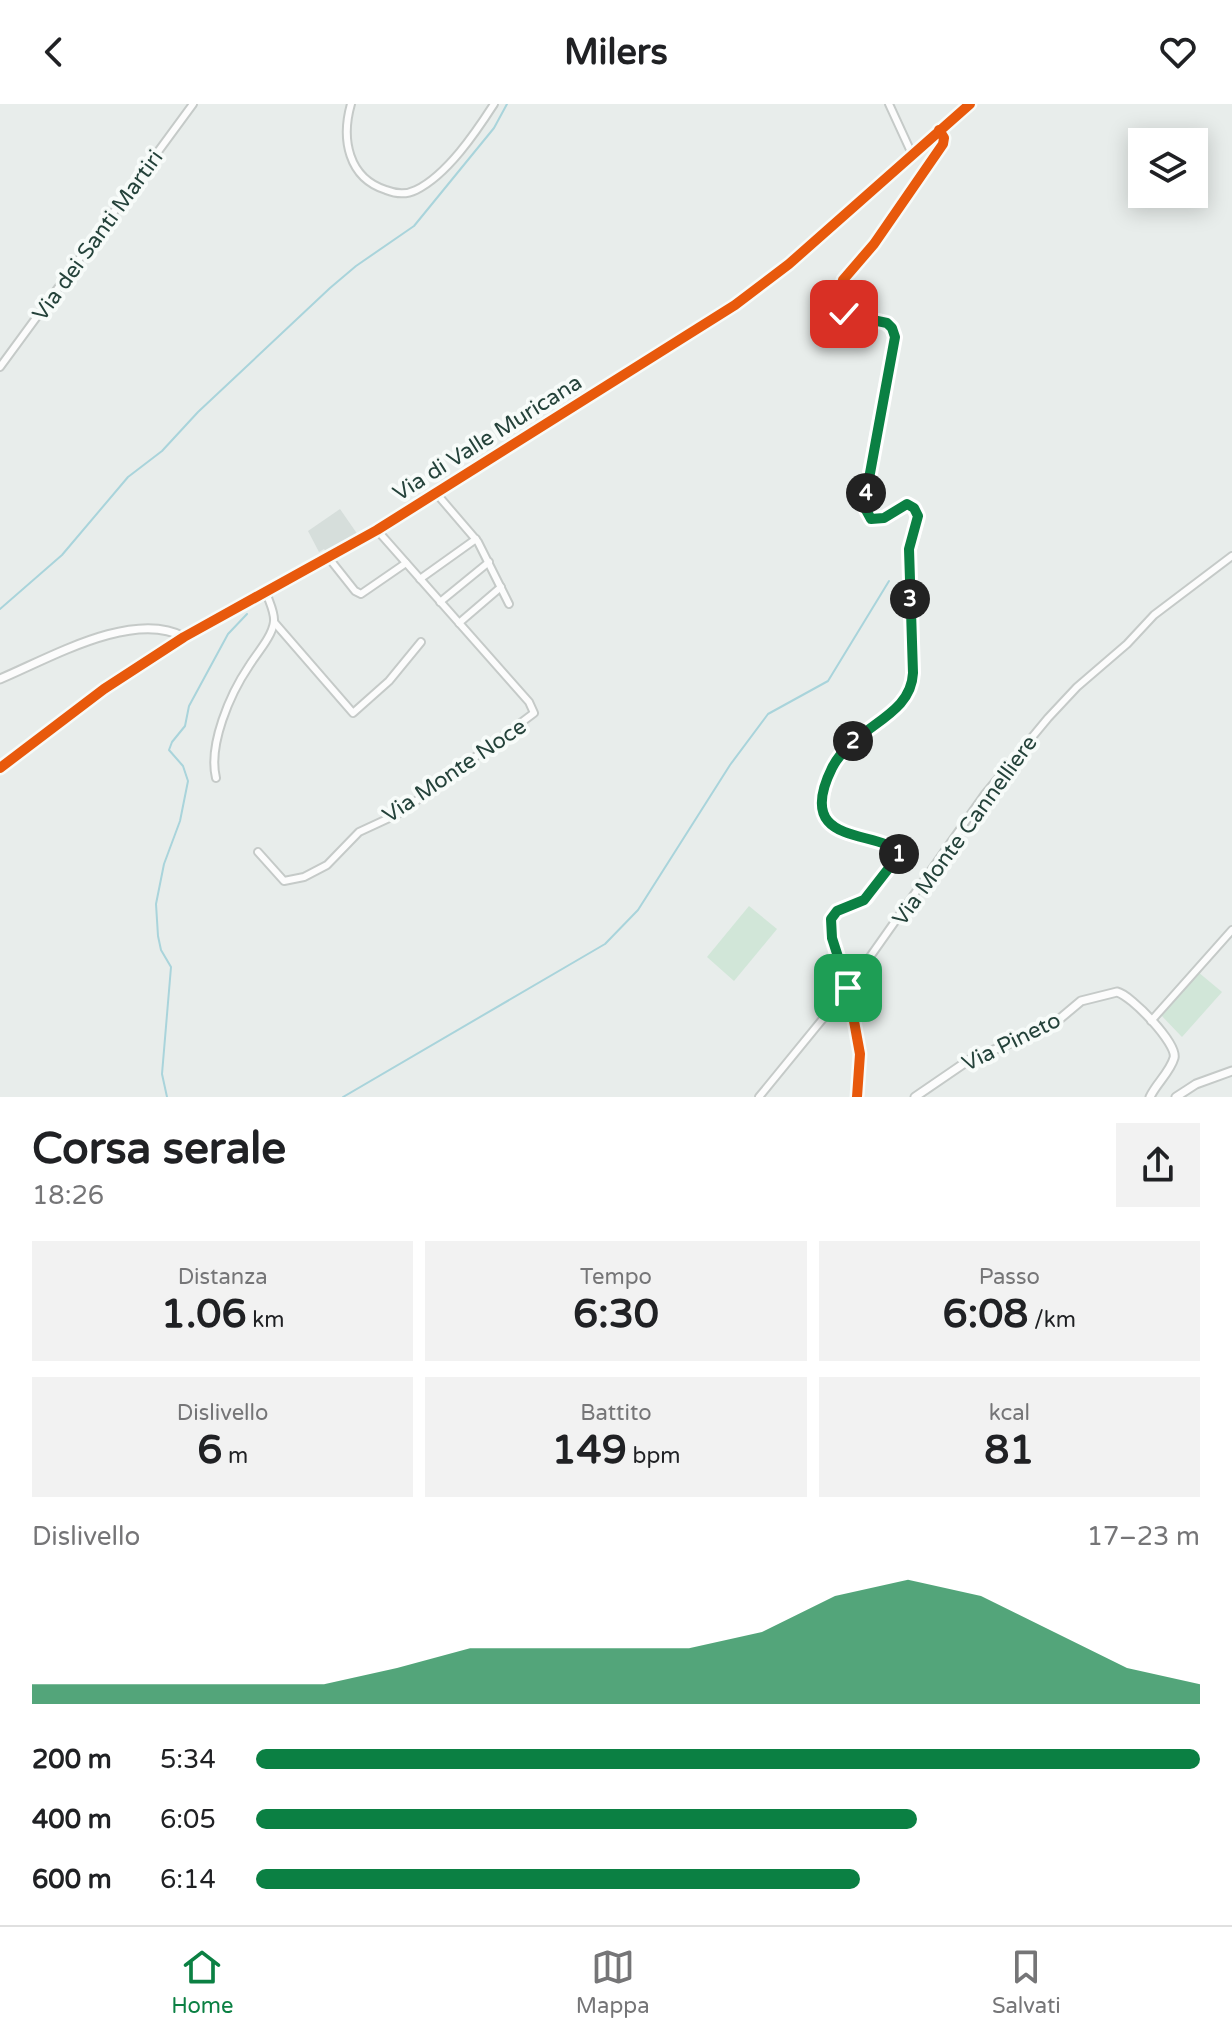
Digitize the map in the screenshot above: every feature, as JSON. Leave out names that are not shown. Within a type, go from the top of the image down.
[{"type":"street","name":"Via dei Santi Martiri","points":[[0,367],[193,104]]},
{"type":"street","points":[[351,104],[347,142],[353,164],[369,183],[403,193],[416,190],[435,176],[470,139],[494,104]]},
{"type":"street","points":[[889,104],[912,154]]},
{"type":"street","name":"Via di Valle Muricana","points":[[0,768],[104,689],[184,637],[377,530],[756,290],[970,104]]},
{"type":"street","points":[[857,1097],[861,1059],[848,988],[832,938],[831,919],[837,911],[864,900],[899,855],[891,846],[858,838],[832,824],[824,811],[824,793],[833,766],[844,750],[897,709],[911,688],[909,549],[918,516],[914,508],[907,504],[879,520],[871,519],[866,511],[866,495],[895,337],[887,323],[845,316],[838,307],[837,294],[846,275],[876,241],[943,144],[944,138],[939,130]]},
{"type":"street","points":[[436,493],[476,539],[509,604]]},
{"type":"street","name":"Via Monte Noce","points":[[258,852],[284,881],[312,873],[335,859],[363,829],[397,815],[533,716],[529,702],[377,530]]},
{"type":"street","points":[[420,579],[476,539]]},
{"type":"street","name":"Via Monte Cannelliere","points":[[759,1097],[848,988],[985,794],[1048,718],[1154,615],[1232,556]]},
{"type":"street","points":[[328,557],[355,591],[361,594],[406,563]]},
{"type":"street","points":[[440,602],[489,562]]},
{"type":"street","points":[[459,623],[501,587]]},
{"type":"street","points":[[266,592],[274,622],[353,713],[389,681],[421,642]]},
{"type":"street","points":[[216,778],[213,754],[218,732],[245,671],[272,631],[274,622]]},
{"type":"street","points":[[0,679],[119,631],[165,631],[184,637]]},
{"type":"street","points":[[1151,1021],[1232,930]]},
{"type":"street","name":"Via Pineto","points":[[915,1097],[969,1060],[1050,1027],[1087,999],[1121,992],[1130,997],[1171,1044],[1174,1055],[1150,1097]]},
{"type":"street","points":[[1176,1097],[1196,1084],[1232,1071]]},
{"type":"shaded area","points":[[340,509],[358,535],[327,553],[324,549],[319,552],[308,531]]},
{"type":"green space","points":[[749,906],[777,929],[734,981],[707,957]]},
{"type":"green space","points":[[1198,972],[1222,992],[1182,1037],[1160,1014]]},
{"type":"waterway","points":[[0,609],[62,555],[128,477],[162,451],[198,412],[330,288],[414,226],[494,128],[507,104]]},
{"type":"waterway","points":[[343,1097],[605,944],[638,910],[730,765],[768,714],[828,681],[889,581]]},
{"type":"waterway","points":[[167,1097],[162,1074],[171,967],[161,950],[156,904],[188,781],[183,766],[169,750],[185,726],[189,706],[228,634],[247,614]]},
{"type":"cycle path","points":[[0,768],[104,689],[184,637],[377,530],[735,305],[789,264],[970,104]]},
{"type":"cycle path","points":[[857,1097],[860,1054],[848,988],[830,922],[837,911],[867,898],[899,855],[891,847],[832,825],[824,813],[823,795],[832,768],[841,754],[892,712],[910,688],[913,673],[909,551],[918,519],[914,508],[907,504],[884,518],[871,519],[866,511],[865,498],[895,337],[882,322],[845,316],[837,300],[843,280],[874,244],[943,144],[944,138],[939,130]]},
{"type":"route","points":[[844,314],[887,323],[895,337],[866,495],[866,511],[871,519],[879,520],[907,504],[914,508],[918,516],[909,549],[911,688],[897,709],[861,734],[839,756],[824,793],[824,811],[832,824],[858,838],[891,846],[899,855],[869,896],[856,905],[837,911],[831,919],[832,938],[848,988]]}]
